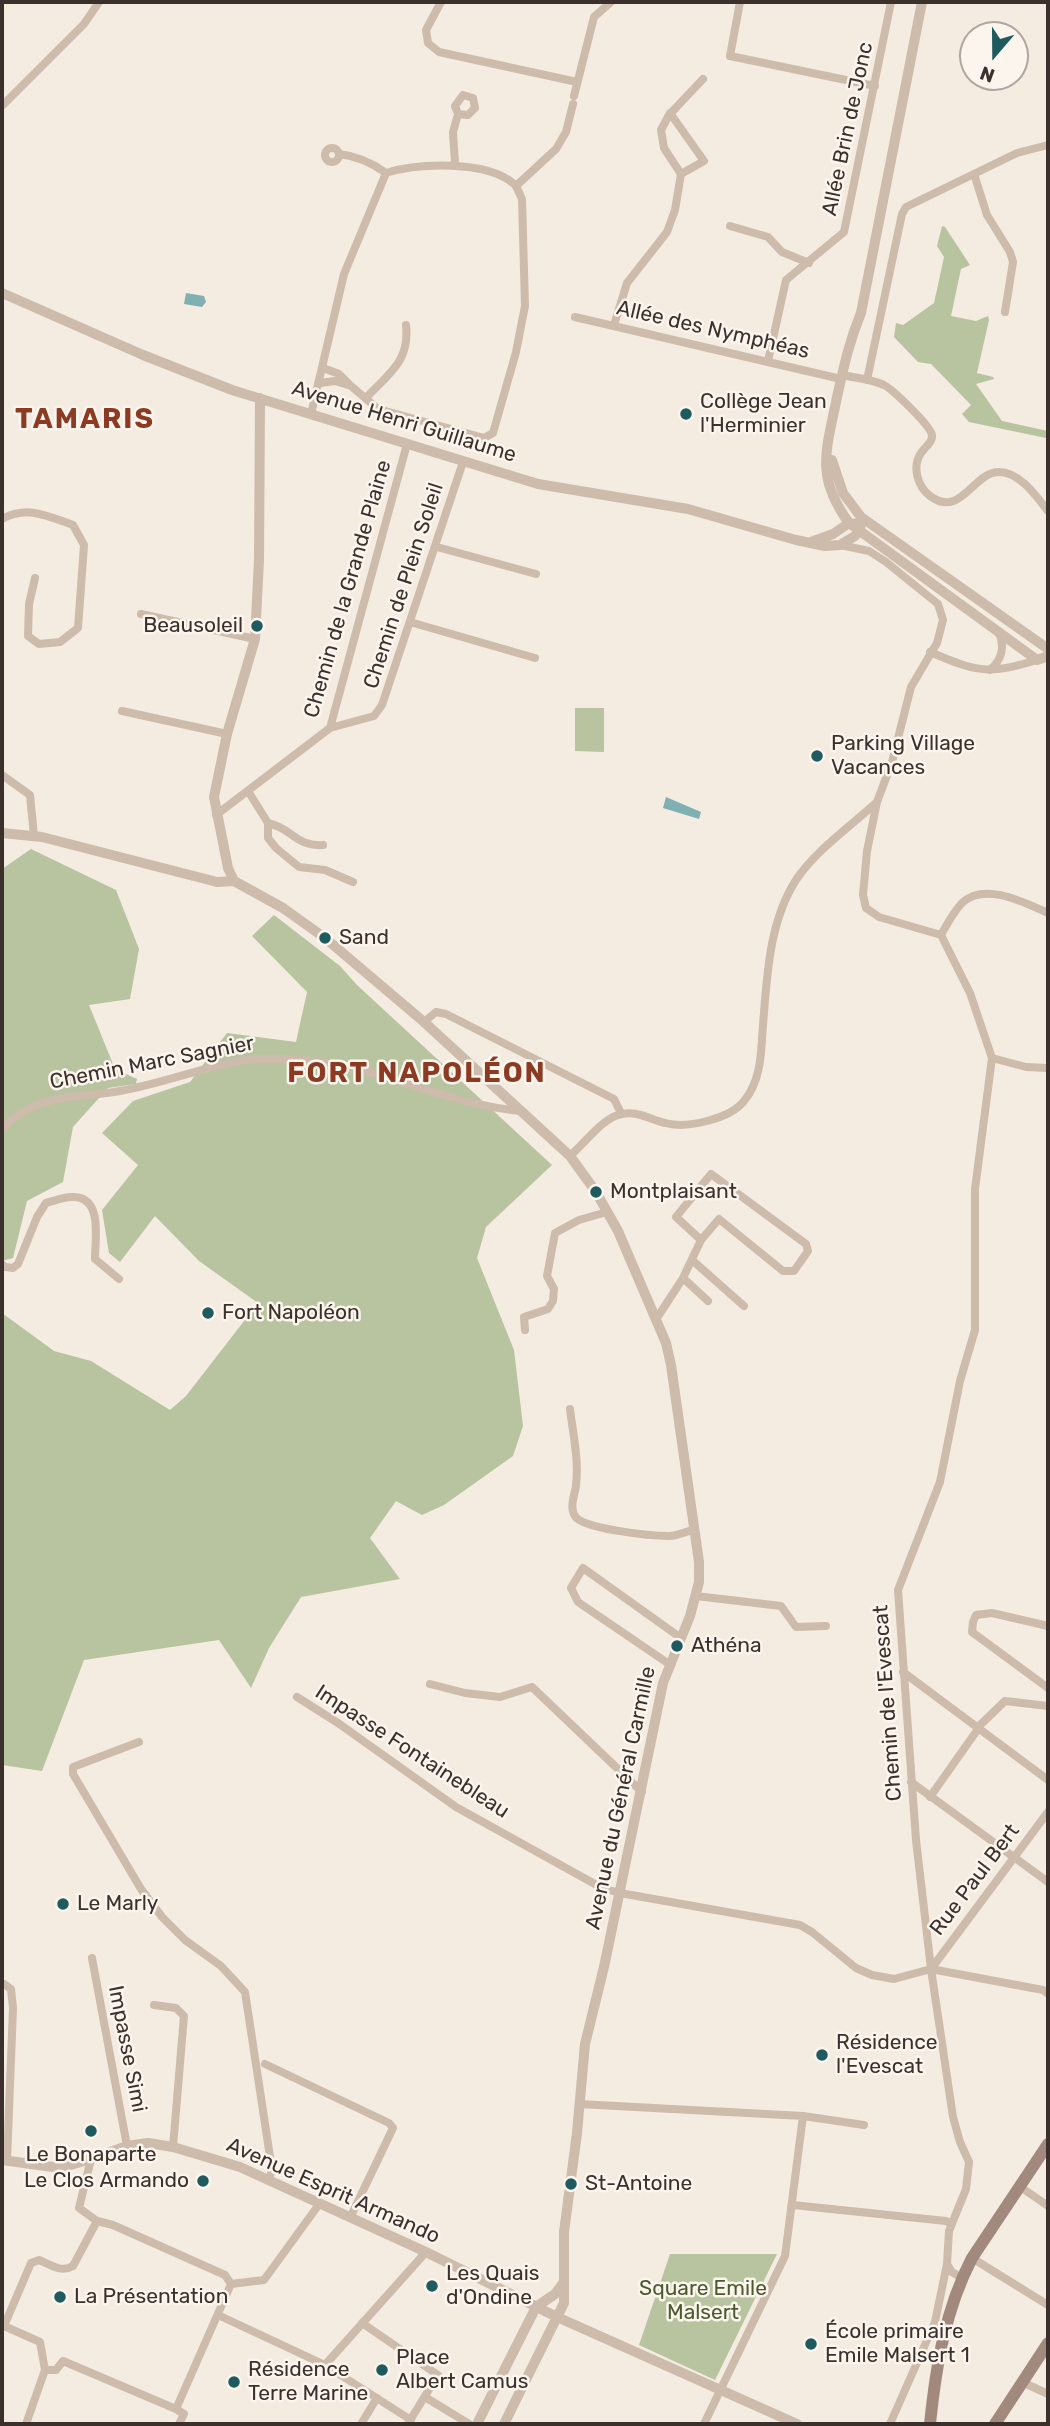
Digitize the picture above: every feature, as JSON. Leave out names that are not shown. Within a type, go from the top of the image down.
[{"type":"main road","points":[[930,2424],[945,2324],[960,2283],[972,2258],[1048,2144]]},
{"type":"main road","points":[[995,2424],[1048,2343]]},
{"type":"street","points":[[2,106],[84,24],[99,2]]},
{"type":"street","points":[[441,2],[426,30],[428,43],[439,52],[577,82]]},
{"type":"street","points":[[516,186],[555,149],[566,132],[594,18],[611,2]]},
{"type":"street","points":[[740,2],[730,56],[875,86]]},
{"type":"street","name":"Allée Brin de Jonc","points":[[768,361],[786,280],[845,232],[891,2]]},
{"type":"street","points":[[849,523],[835,499],[826,467],[825,451],[847,346],[863,302],[922,2]]},
{"type":"street","points":[[614,325],[627,284],[667,232],[675,210],[681,174],[664,148],[661,130],[670,113],[704,79]]},
{"type":"street","points":[[670,113],[704,161],[681,174]]},
{"type":"street","points":[[455,164],[453,132],[458,114]]},
{"type":"street","points":[[867,380],[902,214],[912,203],[1017,153],[1048,145]]},
{"type":"street","points":[[1034,150],[1044,153],[1048,158]]},
{"type":"street","points":[[339,154],[354,156],[386,173]]},
{"type":"street","points":[[323,368],[339,374],[378,409],[484,438],[493,433],[525,306],[522,199],[516,186],[503,176],[455,164],[400,169],[386,173]]},
{"type":"street","points":[[311,414],[344,274],[386,173]]},
{"type":"street","points":[[974,174],[987,215],[1010,252],[1013,262],[1005,312]]},
{"type":"street","points":[[730,226],[768,237],[782,252],[809,263]]},
{"type":"street","name":"Avenue Henri Guillaume","points":[[2,293],[143,355],[260,398],[463,462],[556,488],[699,511],[808,542],[869,551],[938,604],[943,620],[937,643],[930,652]]},
{"type":"street","name":"Allée des Nymphéas","points":[[575,317],[842,377],[867,380],[887,387],[927,426],[932,435],[930,443],[920,453],[916,475],[931,496],[944,501],[957,501],[986,476],[999,472],[1012,475],[1033,492],[1048,511]]},
{"type":"street","points":[[366,397],[403,358],[408,340],[407,325]]},
{"type":"street","points":[[320,383],[335,382],[351,386]]},
{"type":"street","points":[[2,832],[34,836],[217,882],[234,881],[228,868],[214,797],[227,734],[255,639],[259,570],[260,398]]},
{"type":"street","points":[[835,409],[832,466],[843,493],[861,524],[999,629],[1043,658]]},
{"type":"street","name":"Chemin de la Grande Plaine","points":[[216,815],[330,728],[407,444]]},
{"type":"street","name":"Chemin de Plein Soleil","points":[[330,728],[374,716],[382,705],[437,547],[463,462]]},
{"type":"street","points":[[2,519],[15,512],[34,512],[73,525],[84,545],[78,628],[60,642],[39,644],[28,636],[29,604],[35,578]]},
{"type":"street","points":[[808,542],[833,534],[849,523],[861,524],[951,581],[1048,649]]},
{"type":"street","points":[[840,545],[861,524]]},
{"type":"street","points":[[437,547],[536,574]]},
{"type":"street","points":[[141,614],[255,639]]},
{"type":"street","points":[[410,622],[535,658]]},
{"type":"street","points":[[990,670],[998,663],[1002,653],[999,629]]},
{"type":"street","points":[[1043,658],[990,670],[968,668],[930,652],[911,687],[892,762],[877,802],[867,851],[863,895],[866,908],[879,917],[941,935],[964,901],[981,894],[1000,895],[1048,912]]},
{"type":"street","points":[[121,711],[227,734]]},
{"type":"street","points":[[2,775],[30,795],[34,836]]},
{"type":"street","points":[[247,791],[268,823],[268,838],[276,848],[299,867],[325,870],[353,882]]},
{"type":"street","points":[[570,1156],[610,1118],[621,1113],[634,1113],[667,1124],[680,1124],[721,1117],[745,1100],[758,1073],[771,950],[785,901],[797,879],[825,849],[877,802]]},
{"type":"street","points":[[268,823],[278,825],[307,846],[323,845]]},
{"type":"street","name":"Avenue du Général Carmille","points":[[234,881],[283,908],[325,938],[424,1022],[570,1156],[618,1231],[657,1318],[671,1365],[700,1571],[691,1616],[663,1683],[642,1792],[585,2043],[564,2232],[564,2302],[504,2424]]},
{"type":"street","name":"Chemin de l'Evescat","points":[[890,2424],[935,2322],[947,2264],[951,2224],[966,2189],[970,2162],[960,2142],[953,2118],[931,1969],[916,1840],[898,1590],[940,1482],[960,1381],[975,1330],[975,1189],[992,1058],[970,993],[941,935]]},
{"type":"street","points":[[424,1022],[436,1012],[446,1014],[614,1099],[621,1113]]},
{"type":"street","points":[[992,1058],[1026,1067],[1048,1068]]},
{"type":"street","name":"Chemin Marc Sagnier","points":[[2,1129],[13,1116],[53,1098],[120,1091],[236,1062],[268,1059],[323,1063],[497,1110],[521,1111]]},
{"type":"street","points":[[657,1318],[683,1278],[701,1240],[719,1219],[783,1271],[794,1271],[808,1251],[806,1244],[711,1174],[676,1217],[701,1240]]},
{"type":"street","points":[[2,1264],[5,1268],[13,1268],[18,1264],[37,1217],[46,1203],[73,1196],[84,1199],[96,1214],[95,1259],[118,1279]]},
{"type":"street","points":[[525,1330],[524,1317],[548,1309],[553,1301],[554,1289],[547,1276],[555,1233],[579,1220],[607,1212]]},
{"type":"street","points":[[692,1260],[744,1306]]},
{"type":"street","points":[[683,1278],[708,1301]]},
{"type":"street","points":[[570,1409],[576,1454],[576,1484],[572,1508],[575,1518],[581,1523],[620,1531],[670,1537],[695,1529]]},
{"type":"street","points":[[669,1664],[578,1602],[571,1588],[583,1568],[681,1637]]},
{"type":"street","points":[[696,1596],[781,1606],[796,1627],[826,1626]]},
{"type":"street","points":[[1048,1626],[992,1613],[976,1615],[972,1632],[1048,1688]]},
{"type":"street","points":[[903,1672],[1048,1780]]},
{"type":"street","points":[[430,1684],[465,1693],[500,1697],[532,1687],[642,1792]]},
{"type":"street","name":"Impasse Fontainebleau","points":[[297,1698],[338,1723],[456,1807],[602,1888],[800,1925],[856,1968],[872,1975],[894,1979],[931,1969]]},
{"type":"street","points":[[930,1797],[977,1729],[1005,1700],[1048,1706]]},
{"type":"street","points":[[139,1742],[73,1767],[73,1774],[141,1889],[162,1917],[185,1940],[221,1966],[245,1992],[272,2170],[269,2179]]},
{"type":"street","points":[[911,1782],[1048,1882]]},
{"type":"street","name":"Rue Paul Bert","points":[[931,1969],[1048,1812]]},
{"type":"street","name":"Impasse Simi","points":[[92,1958],[127,2146]]},
{"type":"street","points":[[931,1969],[1046,1988]]},
{"type":"street","points":[[4,1984],[11,1989],[13,2008],[4,2160]]},
{"type":"street","points":[[154,2005],[176,2008],[184,2016],[173,2147]]},
{"type":"street","points":[[265,2064],[389,2123],[393,2128],[351,2218]]},
{"type":"street","points":[[579,2104],[803,2116],[864,2125]]},
{"type":"street","points":[[704,2424],[785,2256],[803,2116]]},
{"type":"street","name":"Avenue Esprit Armando","points":[[4,2160],[60,2168],[127,2146],[148,2143],[173,2147],[240,2167],[425,2252],[557,2318],[797,2424]]},
{"type":"street","points":[[92,2159],[79,2208],[97,2221],[107,2223],[225,2276],[231,2284]]},
{"type":"street","points":[[1019,2186],[1048,2206]]},
{"type":"street","points":[[231,2284],[264,2280],[320,2203]]},
{"type":"street","points":[[793,2205],[946,2221],[951,2224]]},
{"type":"street","points":[[26,2424],[45,2370],[40,2342],[4,2326],[31,2263],[39,2260],[59,2269],[73,2266],[97,2221]]},
{"type":"street","points":[[325,2365],[425,2252]]},
{"type":"street","points":[[972,2258],[1048,2305]]},
{"type":"street","points":[[947,2264],[960,2283]]},
{"type":"street","points":[[477,2424],[536,2307],[555,2294],[564,2282]]},
{"type":"street","points":[[943,2284],[960,2283]]},
{"type":"street","points":[[176,2409],[231,2284]]},
{"type":"street","points":[[218,2315],[325,2365],[409,2422],[438,2375],[362,2323]]},
{"type":"street","points":[[45,2370],[56,2370],[63,2361],[176,2409],[184,2414],[179,2424]]},
{"type":"street","points":[[1022,2382],[1048,2394]]},
{"type":"street","points":[[425,2397],[469,2424]]},
{"type":"street","points":[[361,2424],[377,2399]]},
{"type":"green space","points":[[942,226],[970,265],[961,269],[951,316],[976,321],[988,316],[989,320],[977,373],[994,379],[976,384],[1002,421],[1048,431],[1048,440],[969,422],[962,414],[971,405],[931,364],[918,362],[894,337],[896,323],[903,325],[934,303],[944,257],[937,246]]},
{"type":"green space","points":[[575,708],[604,708],[604,752],[575,751]]},
{"type":"green space","points":[[31,849],[116,890],[139,949],[130,999],[89,1005],[115,1069],[137,1079],[136,1084],[108,1088],[73,1127],[63,1182],[27,1201],[13,1258],[2,1261],[2,869]]},
{"type":"green space","points":[[274,915],[340,966],[357,985],[552,1165],[486,1227],[477,1258],[514,1350],[523,1426],[513,1456],[444,1505],[422,1515],[396,1501],[370,1538],[400,1579],[301,1597],[269,1648],[251,1688],[219,1640],[84,1660],[42,1771],[2,1765],[2,1313],[54,1351],[91,1361],[170,1410],[186,1396],[258,1303],[199,1261],[155,1216],[120,1262],[109,1253],[102,1210],[138,1165],[102,1133],[133,1101],[190,1082],[227,1033],[296,1042],[307,992],[252,936]]},
{"type":"green space","name":"Square Emile Malsert","points":[[670,2254],[777,2254],[715,2380],[639,2345]]},
{"type":"water","points":[[186,293],[204,296],[206,302],[202,307],[184,304]]},
{"type":"water","points":[[666,797],[701,812],[699,819],[663,808]]},
{"type":"place","name":"Collège Jean l'Herminier","points":[[686,414]]},
{"type":"place","name":"Beausoleil","points":[[257,626]]},
{"type":"place","name":"Parking Village Vacances","points":[[817,756]]},
{"type":"place","name":"Sand","points":[[325,938]]},
{"type":"place","name":"Montplaisant","points":[[596,1192]]},
{"type":"place","name":"Fort Napoléon","points":[[208,1313]]},
{"type":"place","name":"Athéna","points":[[677,1646]]},
{"type":"place","name":"Le Marly","points":[[63,1904]]},
{"type":"place","name":"Résidence l'Evescat","points":[[822,2055]]},
{"type":"place","name":"Le Bonaparte","points":[[91,2131]]},
{"type":"place","name":"Le Clos Armando","points":[[203,2181]]},
{"type":"place","name":"St-Antoine","points":[[571,2184]]},
{"type":"place","name":"Les Quais d'Ondine","points":[[432,2286]]},
{"type":"place","name":"La Présentation","points":[[60,2297]]},
{"type":"place","name":"École primaire Emile Malsert 1","points":[[811,2344]]},
{"type":"place","name":"Place Albert Camus","points":[[382,2370]]},
{"type":"place","name":"Résidence Terre Marine","points":[[234,2382]]},
{"type":"district","name":"TAMARIS","points":[[85,420]]},
{"type":"district","name":"FORT NAPOLÉON","points":[[417,1074]]}]
